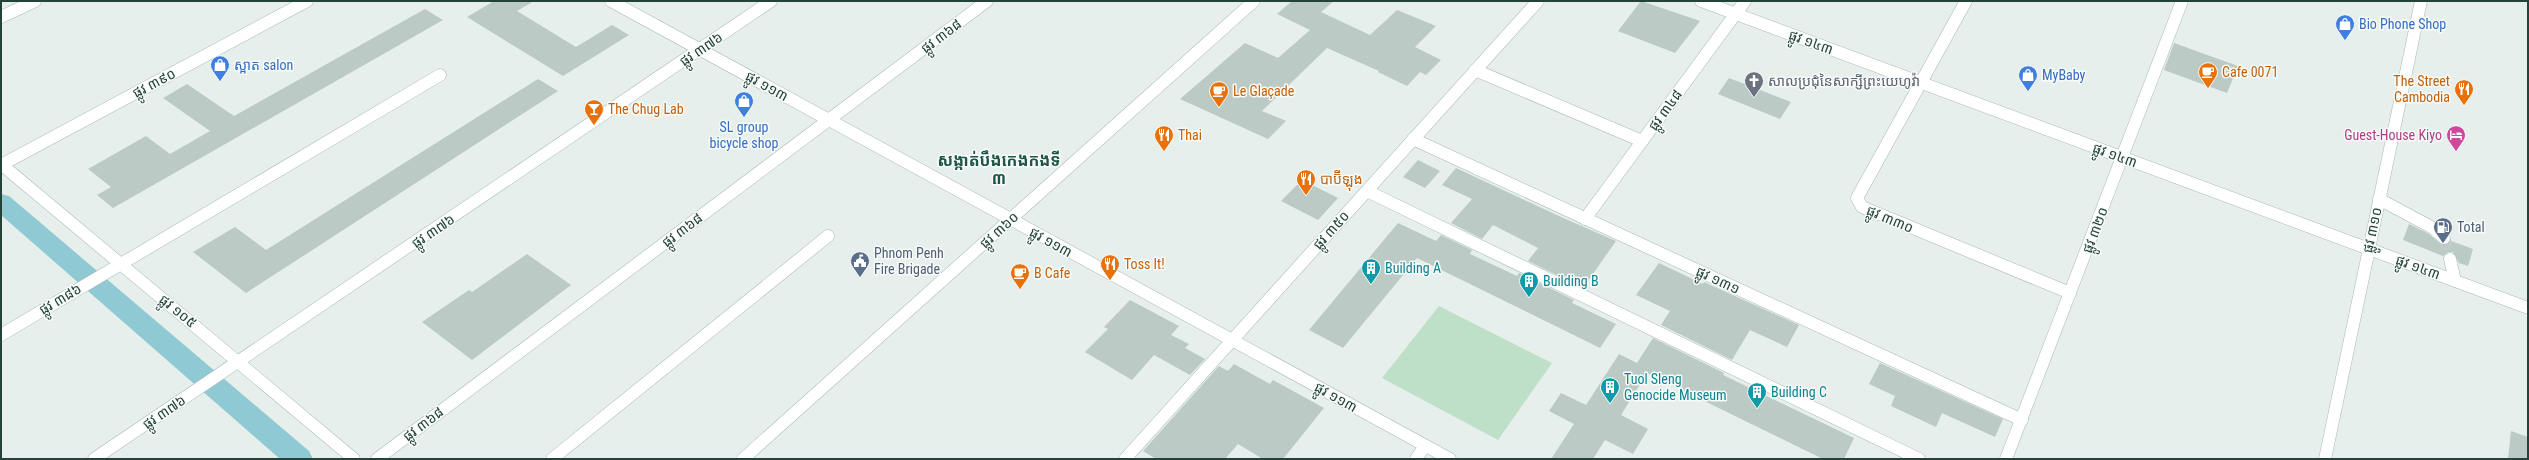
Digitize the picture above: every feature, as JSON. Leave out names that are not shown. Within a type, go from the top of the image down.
[{"type":"street","points":[[1,17],[35,1]]},
{"type":"street","name":"ផ្លូវ ៣៩០","points":[[1,165],[307,1]]},
{"type":"street","name":"ផ្លូវ ១១៣","points":[[611,1],[1450,459]]},
{"type":"street","name":"ផ្លូវ ៣៧៦","points":[[94,459],[240,362],[771,1]]},
{"type":"street","name":"ផ្លូវ ៣៦៨","points":[[377,459],[987,1]]},
{"type":"street","name":"ផ្លូវ ៣៦០","points":[[743,459],[1254,1]]},
{"type":"street","name":"ផ្លូវ ៣៥០","points":[[1125,459],[1538,1]]},
{"type":"street","name":"ផ្លូវ ១៤៣","points":[[1702,1],[2528,308]]},
{"type":"street","name":"ផ្លូវ ៣៤៨","points":[[1585,219],[1745,1]]},
{"type":"street","name":"ផ្លូវ ៣៣០","points":[[1966,1],[1857,198],[1858,203],[1862,207],[2070,293]]},
{"type":"street","name":"ផ្លូវ ៣២០","points":[[2006,459],[2123,158],[2182,1]]},
{"type":"street","name":"ផ្លូវ ៣១០","points":[[2324,459],[2421,1]]},
{"type":"street","points":[[1475,70],[1642,141]]},
{"type":"street","name":"ផ្លូវ ៣៨៦","points":[[1,334],[440,75]]},
{"type":"street","name":"ផ្លូវ ១៣១","points":[[1413,140],[2022,420]]},
{"type":"street","name":"ផ្លូវ ១០៥","points":[[1,165],[240,362],[354,459]]},
{"type":"street","points":[[1366,191],[1919,459]]},
{"type":"street","points":[[2379,199],[2433,228],[2444,238]]},
{"type":"street","points":[[552,459],[828,236]]},
{"type":"street","points":[[2450,259],[2455,281]]},
{"type":"street","points":[[1416,459],[1425,446]]},
{"type":"green space","points":[[1439,306],[1552,363],[1498,440],[1382,378]]},
{"type":"building","points":[[494,1],[534,1],[517,11],[576,47],[612,25],[629,35],[563,76],[467,17]]},
{"type":"building","points":[[1292,1],[1334,1],[1321,12],[1370,35],[1397,10],[1436,26],[1415,47],[1441,60],[1426,75],[1420,72],[1407,86],[1378,72],[1379,71],[1327,48],[1262,111],[1286,121],[1268,139],[1180,99],[1245,43],[1278,58],[1310,30],[1277,14]]},
{"type":"building","points":[[1641,1],[1700,21],[1675,53],[1618,31]]},
{"type":"building","points":[[425,9],[443,20],[113,208],[97,195],[111,187],[88,169],[146,136],[170,154],[210,131],[163,98],[187,84],[234,116]]},
{"type":"building","points":[[2174,43],[2238,66],[2227,93],[2164,70]]},
{"type":"building","name":"សាលប្រជុំនៃសាក្សីព្រះយេហូវ៉ា","points":[[1729,78],[1791,102],[1780,119],[1718,94]]},
{"type":"building","points":[[538,79],[558,91],[246,293],[193,252],[235,227],[266,250]]},
{"type":"building","points":[[1418,160],[1440,171],[1425,188],[1403,177]]},
{"type":"building","points":[[1456,168],[1616,241],[1583,288],[1528,261],[1538,248],[1493,225],[1482,239],[1451,223],[1472,199],[1442,185]]},
{"type":"building","points":[[1302,180],[1338,198],[1318,220],[1281,201]]},
{"type":"building","points":[[1398,223],[1436,241],[1441,235],[1472,250],[1470,254],[1517,276],[1519,273],[1574,300],[1572,303],[1616,324],[1600,348],[1417,258],[1343,348],[1309,330]]},
{"type":"building","points":[[2409,224],[2429,234],[2442,245],[2447,245],[2451,241],[2473,249],[2468,266],[2459,263],[2453,252],[2448,252],[2443,256],[2403,240]]},
{"type":"building","points":[[527,254],[571,285],[472,360],[422,322],[469,290],[472,292]]},
{"type":"building","points":[[1659,263],[1703,284],[1704,282],[1799,325],[1787,347],[1750,330],[1732,360],[1661,325],[1670,311],[1636,295]]},
{"type":"building","points":[[1130,300],[1179,326],[1171,335],[1189,344],[1185,348],[1205,359],[1190,375],[1154,355],[1132,380],[1085,352],[1108,329],[1104,327]]},
{"type":"building","points":[[1653,338],[1724,373],[1723,375],[1854,438],[1844,459],[1823,459],[1647,373],[1621,415],[1648,429],[1633,454],[1605,440],[1593,459],[1551,459],[1574,424],[1549,411],[1561,393],[1586,405],[1619,354],[1637,363]]},
{"type":"building","points":[[1880,363],[2003,419],[1995,437],[1942,413],[1936,427],[1891,406],[1895,396],[1869,384]]},
{"type":"building","points":[[1234,364],[1270,384],[1273,380],[1324,408],[1283,459],[1263,459],[1238,444],[1225,459],[1156,459],[1143,451],[1219,366],[1228,371]]},
{"type":"building","points":[[2511,431],[2528,437],[2528,459],[2508,459]]},
{"type":"waterway","points":[[1,202],[299,459]]},
{"type":"tunnel","points":[[2444,238],[2450,259]]},
{"type":"place","name":"Bio Phone Shop","points":[[2345,41]]},
{"type":"place","name":"ស្អាត salon","points":[[220,82]]},
{"type":"place","name":"Cafe 0071","points":[[2208,89]]},
{"type":"place","name":"MyBaby","points":[[2028,92]]},
{"type":"place","name":"សាលប្រជុំនៃសាក្សីព្រះយេហូវ៉ា","points":[[1754,98]]},
{"type":"place","name":"The Street Cambodia","points":[[2464,106]]},
{"type":"place","name":"Le Glaçade","points":[[1219,108]]},
{"type":"place","name":"SL group bicycle shop","points":[[744,118]]},
{"type":"place","name":"The Chug Lab","points":[[594,126]]},
{"type":"place","name":"Thai","points":[[1164,152]]},
{"type":"place","name":"Guest-House Kiyo","points":[[2456,152]]},
{"type":"place","name":"បាប៊ីឡុង","points":[[1306,196]]},
{"type":"place","name":"Total","points":[[2443,244]]},
{"type":"place","name":"Phnom Penh Fire Brigade","points":[[860,278]]},
{"type":"place","name":"Toss It!","points":[[1110,281]]},
{"type":"place","name":"Building A","points":[[1371,285]]},
{"type":"place","name":"B Cafe","points":[[1020,290]]},
{"type":"place","name":"Building B","points":[[1529,298]]},
{"type":"place","name":"Tuol Sleng Genocide Museum","points":[[1610,404]]},
{"type":"place","name":"Building C","points":[[1757,409]]},
{"type":"district","name":"សង្កាត់បឹងកេងកងទី ៣","points":[[999,169]]}]
